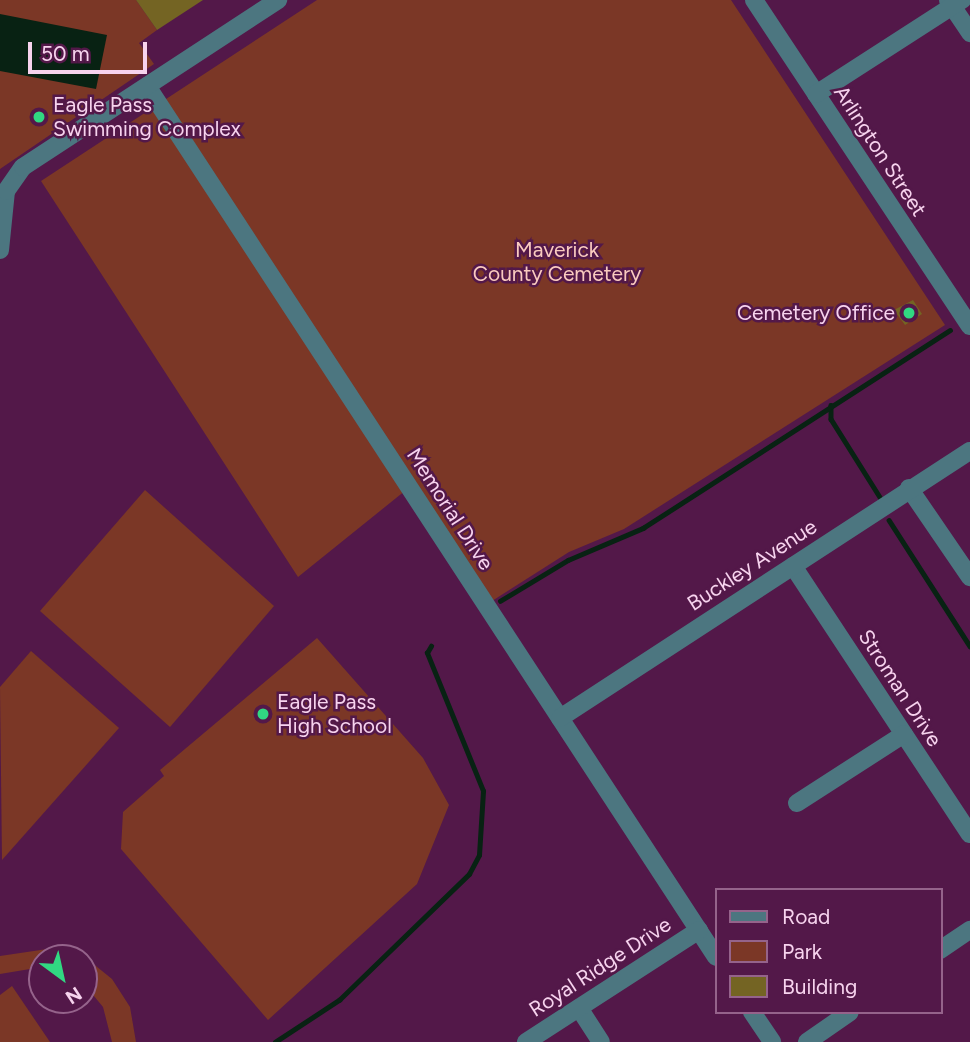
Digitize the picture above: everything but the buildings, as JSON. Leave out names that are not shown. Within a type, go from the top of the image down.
[{"type":"street","points":[[0,250],[15,174],[278,0]]},
{"type":"street","name":"Arlington Street","points":[[754,0],[970,326]]},
{"type":"street","points":[[816,94],[954,2],[970,33]]},
{"type":"street","name":"Memorial Drive","points":[[147,86],[715,955]]},
{"type":"street","name":"Buckley Avenue","points":[[560,718],[909,488],[970,451]]},
{"type":"street","points":[[909,488],[970,578]]},
{"type":"street","name":"Stroman Drive","points":[[793,566],[970,834]]},
{"type":"street","points":[[797,803],[904,734]]},
{"type":"street","name":"Royal Ridge Drive","points":[[526,1042],[699,930]]},
{"type":"street","points":[[942,949],[970,930]]},
{"type":"street","points":[[579,1007],[601,1042]]},
{"type":"street","points":[[753,1014],[772,1042]]},
{"type":"street","points":[[807,1042],[847,1014]]},
{"type":"green space","name":"Eagle Pass Swimming Complex","points":[[0,0],[136,0],[157,30],[139,43],[154,64],[0,169]]},
{"type":"green space","name":"Maverick County Cemetery","points":[[317,0],[731,0],[945,325],[624,529],[569,552],[492,601],[416,482],[298,577],[41,181]]},
{"type":"green space","points":[[145,490],[274,606],[170,727],[40,611]]},
{"type":"green space","points":[[317,638],[423,758],[449,805],[417,884],[268,1020],[121,849],[123,812],[164,776],[160,770]]},
{"type":"green space","points":[[31,651],[119,728],[2,860],[0,687]]},
{"type":"green space","points":[[28,952],[28,969],[0,974],[0,956]]},
{"type":"green space","points":[[98,968],[112,979],[130,1007],[136,1042],[112,1042],[103,1007],[98,1001]]},
{"type":"green space","points":[[12,986],[28,1010],[28,1014],[31,1014],[50,1042],[0,1042],[0,995]]},
{"type":"shaded area","points":[[0,14],[107,35],[96,89],[0,71]]},
{"type":"waterway","points":[[500,601],[568,560],[643,528],[950,330]]},
{"type":"waterway","points":[[831,405],[831,419],[880,497]]},
{"type":"waterway","points":[[889,520],[970,646]]},
{"type":"waterway","points":[[275,1042],[339,1000],[469,874],[479,855],[483,791],[427,653],[431,646]]},
{"type":"place","name":"Eagle Pass Swimming Complex","points":[[39,117]]},
{"type":"place","name":"Cemetery Office","points":[[909,313]]},
{"type":"place","name":"Eagle Pass High School","points":[[263,714]]}]
